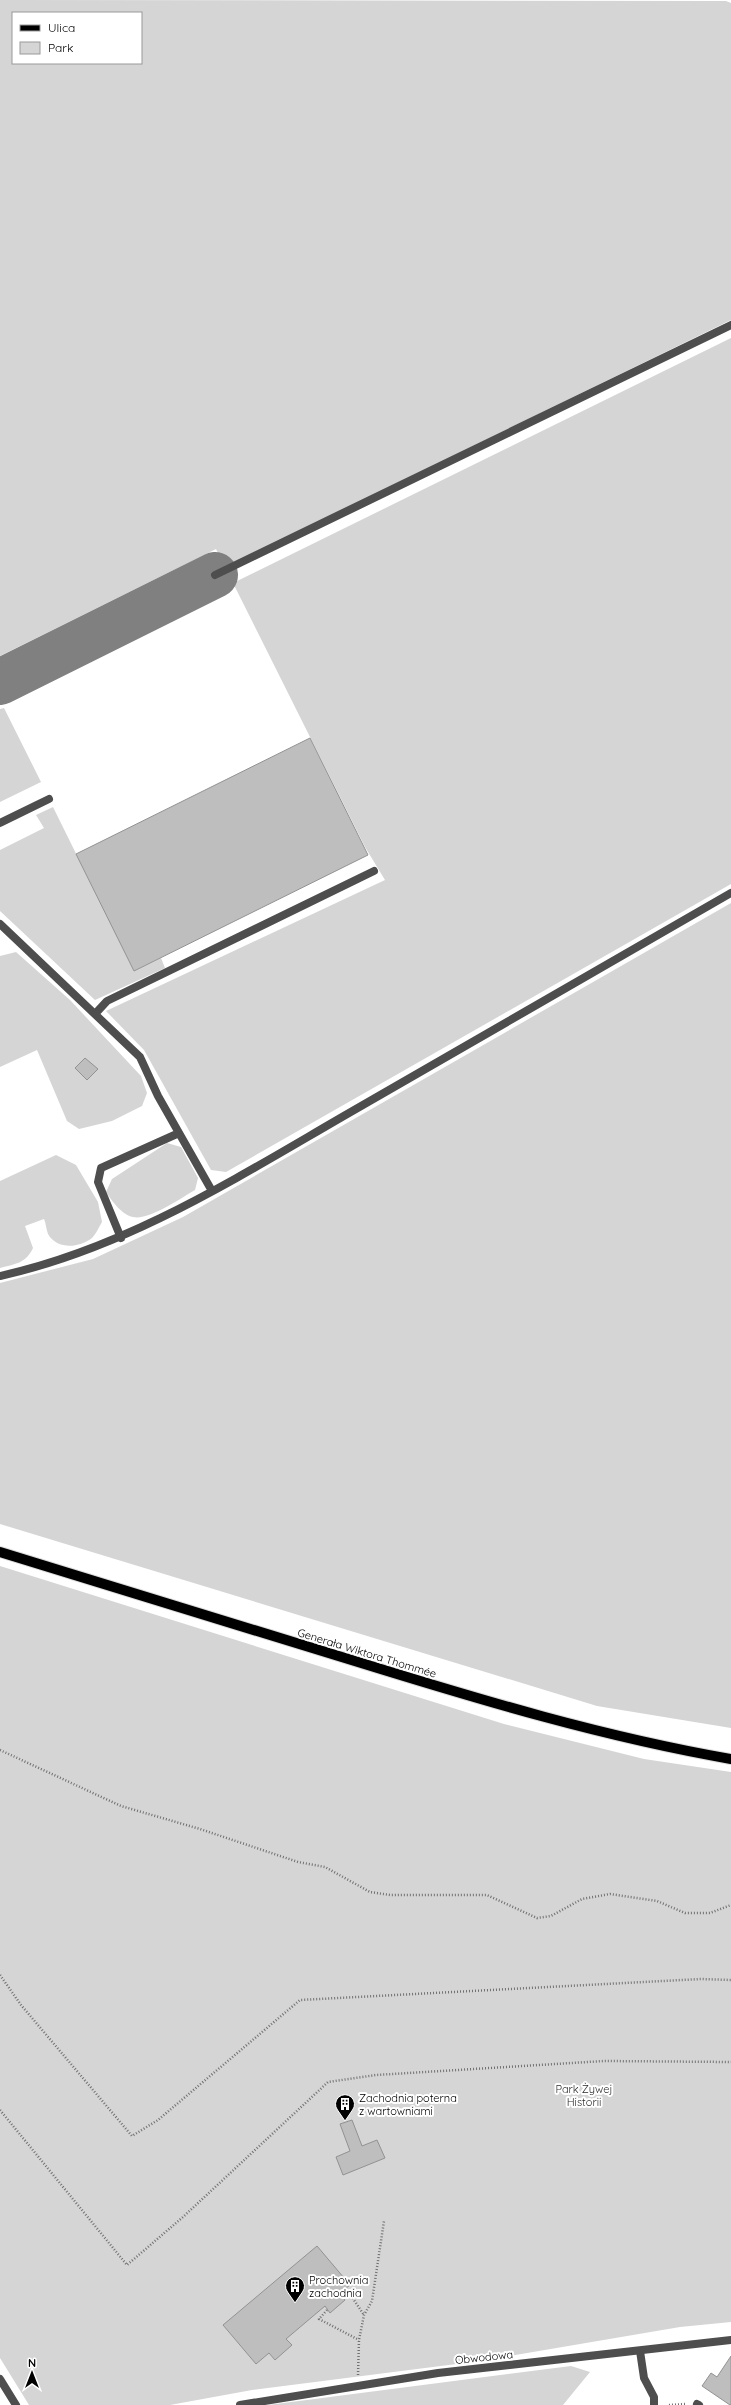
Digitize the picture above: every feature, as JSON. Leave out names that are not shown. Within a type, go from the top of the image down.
[{"type":"main road","name":"Generała Wiktora Thommée","points":[[0,1552],[428,1684],[587,1729],[731,1759]]},
{"type":"street","points":[[215,575],[731,325]]},
{"type":"street","points":[[0,823],[49,799]]},
{"type":"street","points":[[95,1014],[107,1001],[374,870]]},
{"type":"street","points":[[0,1276],[54,1262],[120,1238],[212,1191],[731,893]]},
{"type":"street","points":[[0,924],[140,1057],[158,1096],[212,1191]]},
{"type":"street","points":[[120,1238],[98,1182],[101,1168],[179,1133]]},
{"type":"street","name":"Obwodowa","points":[[240,2405],[438,2373],[731,2340]]},
{"type":"street","points":[[640,2351],[644,2378],[654,2397],[654,2405]]},
{"type":"street","points":[[0,2379],[16,2405]]},
{"type":"path","points":[[0,1750],[121,1806],[200,1829],[298,1862],[325,1867],[370,1892],[390,1895],[487,1895],[537,1918],[551,1916],[582,1900],[610,1894],[657,1902],[685,1913],[710,1913],[731,1905]]},
{"type":"path","points":[[0,1976],[21,2005],[132,2136],[158,2120],[300,2000],[701,1978],[731,1980]]},
{"type":"path","points":[[0,2110],[127,2265],[183,2217],[328,2082],[376,2075],[604,2061],[731,2062]]},
{"type":"path","points":[[358,2385],[359,2340],[364,2315],[372,2301],[384,2221]]},
{"type":"path","points":[[343,2296],[350,2294],[364,2315]]},
{"type":"path","points":[[327,2310],[319,2319],[359,2340]]},
{"type":"path","points":[[669,2405],[680,2403],[687,2405]]},
{"type":"green space","points":[[0,0],[726,1],[731,3],[731,320],[225,567],[216,549],[0,656]]},
{"type":"green space","points":[[731,338],[731,884],[226,1172],[211,1170],[144,1050],[106,1011],[385,880],[365,847],[233,583]]},
{"type":"green space","points":[[4,708],[41,782],[0,802],[0,709]]},
{"type":"green space","points":[[53,807],[134,971],[161,958],[165,968],[95,1000],[0,911],[0,850],[44,828],[36,815]]},
{"type":"green space","points":[[731,903],[731,1728],[597,1706],[0,1524],[0,1283],[93,1259],[183,1217]]},
{"type":"green space","points":[[16,952],[70,1000],[141,1076],[147,1093],[142,1106],[112,1121],[79,1129],[67,1121],[37,1050],[0,1067],[0,956]]},
{"type":"green space","points":[[167,1143],[181,1147],[198,1178],[195,1190],[147,1216],[133,1217],[125,1214],[106,1192],[112,1179]]},
{"type":"green space","points":[[56,1155],[76,1165],[98,1202],[102,1222],[92,1238],[81,1244],[68,1246],[57,1243],[52,1239],[48,1234],[44,1219],[25,1226],[33,1248],[24,1260],[0,1268],[0,1181]]},
{"type":"green space","name":"Park Żywej Historii","points":[[0,1566],[504,1724],[644,1759],[731,1772],[731,2322],[680,2327],[480,2361],[252,2390],[170,2405],[29,2405],[0,2358]]},
{"type":"green space","points":[[571,2366],[590,2372],[563,2405],[268,2405]]},
{"type":"building","points":[[310,738],[368,855],[134,971],[76,854]]},
{"type":"building","points":[[85,1058],[98,1069],[87,1080],[75,1068]]},
{"type":"building","name":"Zachodnia poterna z wartowniami","points":[[352,2120],[362,2146],[377,2140],[385,2158],[343,2175],[336,2157],[350,2151],[340,2124]]},
{"type":"building","name":"Prochownia zachodnia","points":[[317,2246],[350,2285],[340,2293],[345,2300],[330,2313],[325,2306],[286,2339],[292,2345],[275,2360],[269,2353],[256,2364],[223,2325]]},
{"type":"building","points":[[731,2356],[730,2405],[702,2386],[711,2373],[717,2377]]},
{"type":"taxiway","points":[[0,682],[215,575]]},
{"type":"place","name":"Zachodnia poterna z wartowniami","points":[[345,2121]]},
{"type":"place","name":"Prochownia zachodnia","points":[[295,2303]]}]
